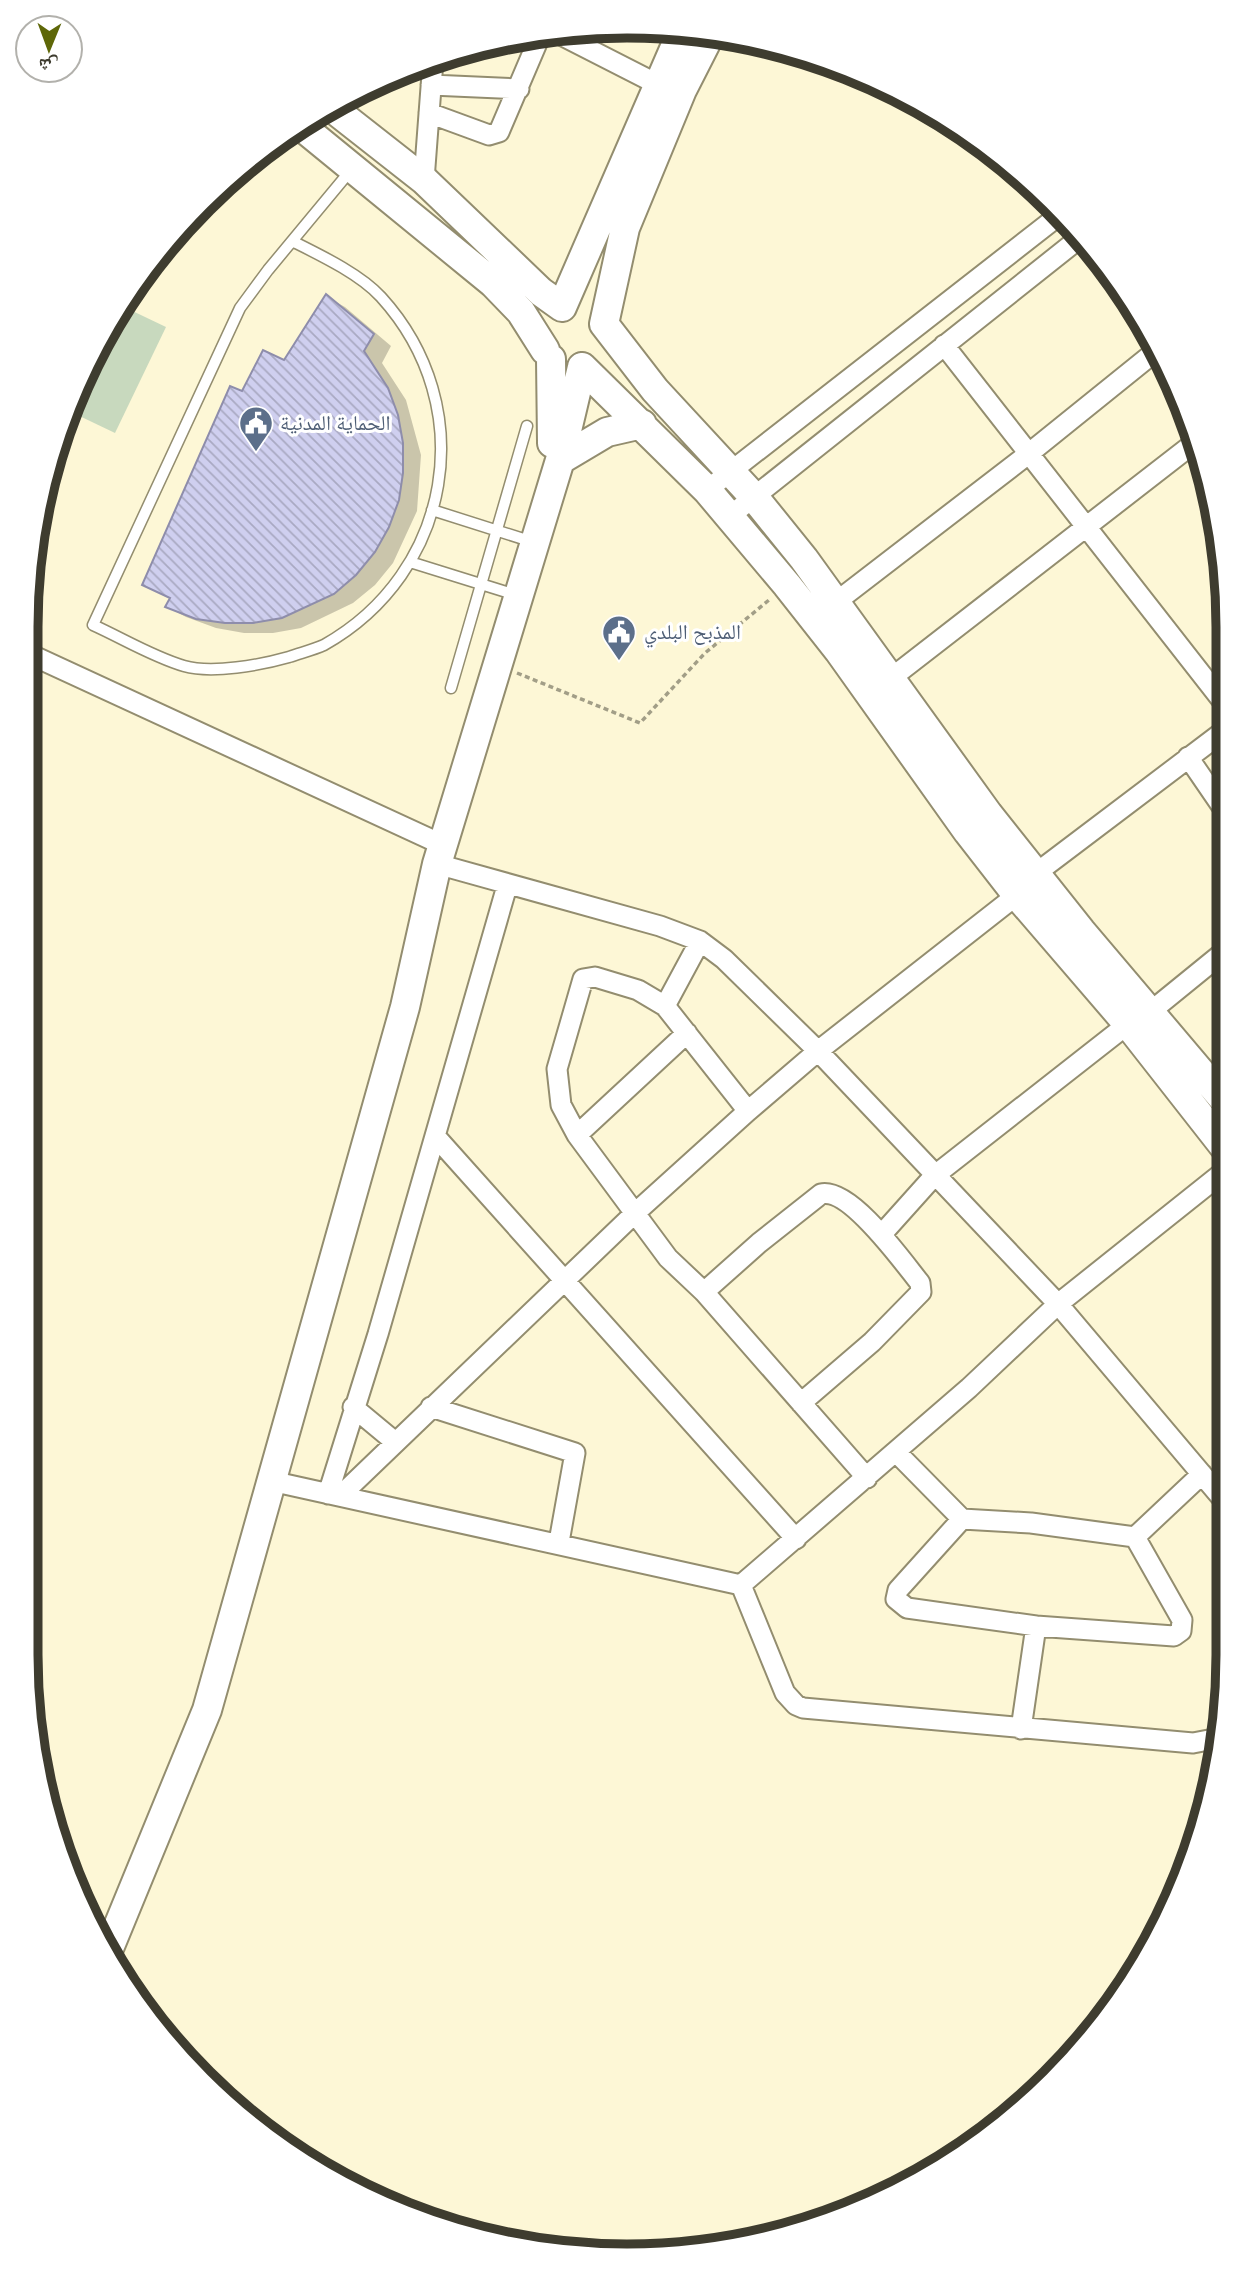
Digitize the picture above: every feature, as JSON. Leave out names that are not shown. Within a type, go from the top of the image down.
[{"type":"main road","points":[[562,306],[677,41]]},
{"type":"main road","points":[[309,132],[494,283],[521,312],[548,355],[561,366],[582,367],[600,355],[625,228],[682,90],[705,44]]},
{"type":"main road","points":[[339,114],[424,180],[541,292],[562,306]]},
{"type":"main road","points":[[546,498],[554,423],[548,355],[542,330],[553,312],[562,306],[582,305],[599,316],[655,390],[754,497],[836,602],[1026,884],[1139,1018],[1216,1091]]},
{"type":"main road","points":[[582,367],[642,424],[730,516],[839,652],[968,832],[1026,884]]},
{"type":"main road","points":[[112,1941],[207,1710],[405,1007],[440,854],[546,498],[560,460],[582,367]]},
{"type":"main road","points":[[560,460],[607,432],[642,424]]},
{"type":"main road","points":[[1139,1018],[1216,1134]]},
{"type":"street","points":[[570,42],[657,84]]},
{"type":"street","points":[[429,113],[484,134],[494,135],[502,129],[519,89],[547,45]]},
{"type":"street","points":[[424,180],[432,72]]},
{"type":"street","points":[[431,85],[519,89]]},
{"type":"street","points":[[707,490],[1053,220]]},
{"type":"street","points":[[730,516],[1073,243]]},
{"type":"street","points":[[985,272],[1004,296]]},
{"type":"street","points":[[944,345],[1027,455],[1216,693]]},
{"type":"street","points":[[836,602],[1027,455],[1150,356]]},
{"type":"street","points":[[890,679],[1188,448]]},
{"type":"street","points":[[38,658],[507,886],[660,926],[700,941],[724,959],[818,1051],[1058,1304],[1216,1491]]},
{"type":"street","points":[[334,1495],[748,1111],[818,1051],[1026,884],[1216,737]]},
{"type":"street","points":[[1188,757],[1216,799]]},
{"type":"street","points":[[334,1495],[353,1407],[436,1137],[507,886]]},
{"type":"street","points":[[665,1006],[700,941]]},
{"type":"street","points":[[882,1234],[934,1176],[1216,958]]},
{"type":"street","points":[[748,1111],[665,1006],[638,990],[595,978],[583,979],[556,1069],[561,1105],[577,1135],[668,1258],[704,1292],[867,1478]]},
{"type":"street","points":[[577,1135],[687,1033]]},
{"type":"street","points":[[436,1137],[796,1539]]},
{"type":"street","points":[[741,1586],[867,1478],[1058,1304],[1216,1178]]},
{"type":"street","points":[[704,1292],[759,1242],[821,1194],[836,1194],[882,1234],[920,1283],[921,1292],[872,1342],[801,1404]]},
{"type":"street","points":[[353,1407],[394,1441]]},
{"type":"street","points":[[431,1407],[575,1453],[559,1542]]},
{"type":"street","points":[[896,1452],[962,1519],[1031,1523],[1135,1537]]},
{"type":"street","points":[[1135,1537],[1202,1474]]},
{"type":"street","points":[[271,1481],[559,1542],[741,1586]]},
{"type":"street","points":[[962,1519],[898,1590],[896,1599],[907,1608],[1036,1626],[1174,1636],[1181,1632],[1182,1620],[1135,1537]]},
{"type":"street","points":[[741,1586],[785,1693],[796,1705],[1021,1729],[1193,1743],[1210,1740]]},
{"type":"street","points":[[1021,1729],[1036,1626]]},
{"type":"lane","points":[[292,241],[328,259],[380,296],[419,351],[440,416],[440,483],[420,548],[410,562],[379,604],[323,646],[256,667],[186,667],[93,625],[240,308],[292,241],[353,168]]},
{"type":"lane","points":[[451,688],[527,426]]},
{"type":"lane","points":[[432,510],[534,542]]},
{"type":"lane","points":[[410,562],[518,596]]},
{"type":"path","points":[[498,665],[640,723],[705,653],[787,585]]},
{"type":"green space","points":[[131,310],[166,327],[115,433],[78,415],[99,367]]},
{"type":"building","points":[[326,294],[374,334],[364,351],[388,388],[398,415],[403,443],[403,473],[399,500],[389,527],[375,552],[356,575],[334,594],[282,618],[253,623],[225,623],[196,619],[165,607],[170,598],[142,585],[230,386],[242,391],[263,350],[284,360]]},
{"type":"place","name":"الحماية المدنية","points":[[256,453]]},
{"type":"place","name":"المذبح البلدي","points":[[619,662]]}]
